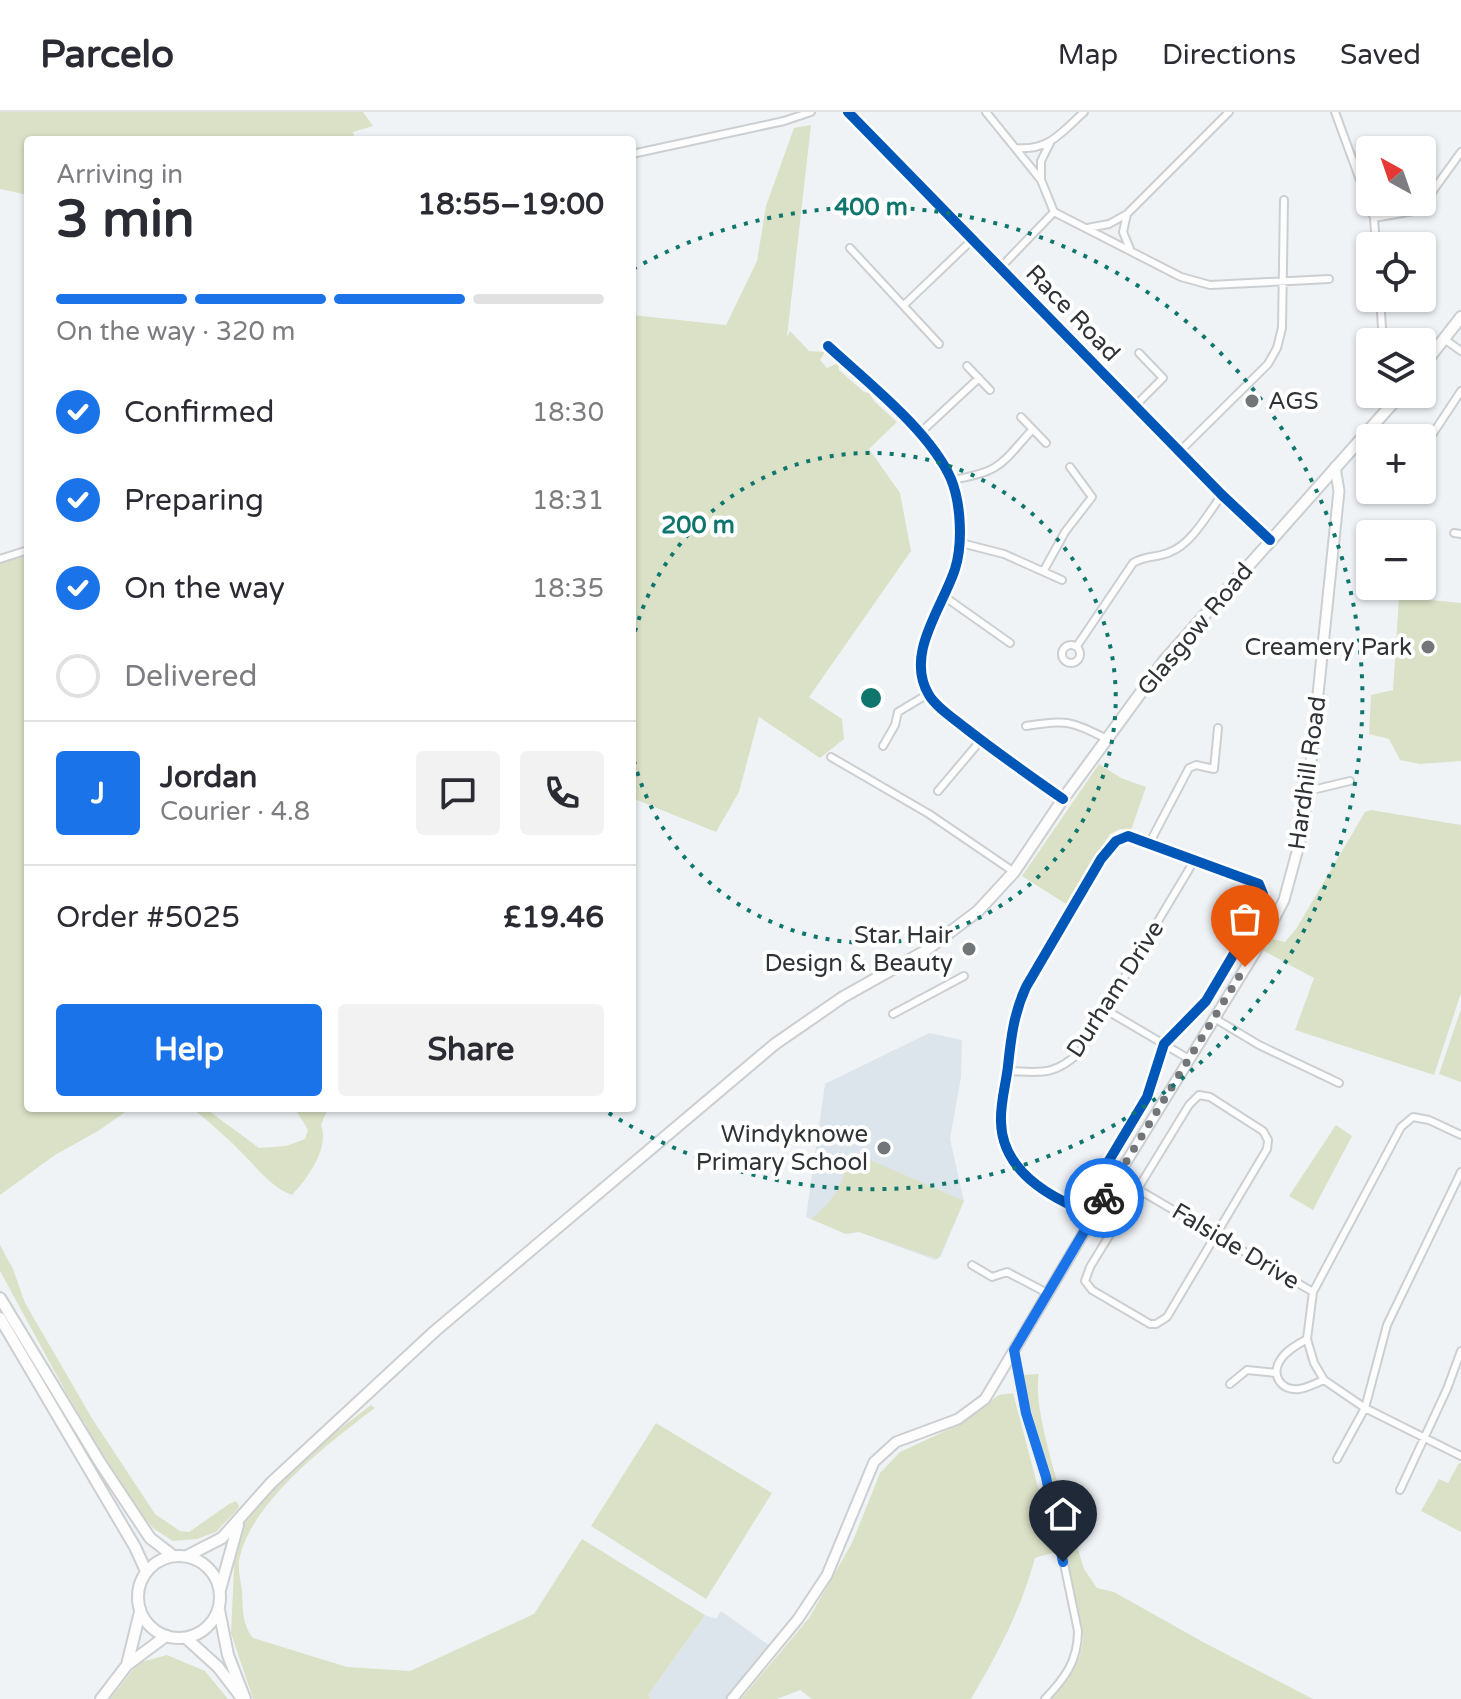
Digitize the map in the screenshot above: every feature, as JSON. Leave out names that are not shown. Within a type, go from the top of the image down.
[{"type":"main road","name":"Race Road","points":[[848,112],[1179,452],[1270,540]]},
{"type":"main road","points":[[1436,349],[1461,317]]},
{"type":"main road","name":"Glasgow Road","points":[[187,1556],[222,1538],[271,1483],[435,1331],[775,1044],[843,997],[925,951],[978,911],[1014,872],[1164,661],[1386,408]]},
{"type":"main road","name":"Hardhill Road","points":[[732,1699],[798,1619],[827,1575],[874,1462],[896,1442],[958,1419],[985,1399],[1284,900],[1300,841],[1308,791],[1339,491],[1335,467]]},
{"type":"main road","points":[[0,1298],[150,1538],[172,1555]]},
{"type":"main road","points":[[0,1318],[135,1547],[146,1571]]},
{"type":"main road","points":[[240,1519],[220,1590],[219,1610],[228,1655],[244,1699]]},
{"type":"main road","points":[[127,1665],[140,1611],[138,1586],[146,1571],[157,1561],[172,1555],[200,1561],[210,1569],[220,1590]]},
{"type":"main road","points":[[140,1611],[153,1630],[166,1636],[186,1638],[205,1629],[219,1610]]},
{"type":"main road","points":[[101,1699],[127,1665],[166,1636]]},
{"type":"main road","points":[[186,1638],[218,1667],[244,1699]]},
{"type":"street","points":[[636,153],[784,121],[811,112]]},
{"type":"street","points":[[986,112],[1041,180],[1054,212],[1181,277],[1210,285],[1281,279],[1329,279]]},
{"type":"street","points":[[1016,148],[1034,150],[1050,143],[1084,112]]},
{"type":"street","points":[[1087,228],[1109,224],[1127,214],[1229,112]]},
{"type":"street","points":[[1335,112],[1374,218],[1375,232]]},
{"type":"street","points":[[1041,180],[1041,161],[1050,143]]},
{"type":"street","points":[[1374,218],[1419,210],[1461,152]]},
{"type":"street","points":[[1179,452],[1271,360],[1282,328],[1284,200]]},
{"type":"street","points":[[1001,267],[1054,212]]},
{"type":"street","points":[[1127,214],[1123,232],[1130,249]]},
{"type":"street","points":[[904,305],[972,240]]},
{"type":"street","points":[[850,248],[939,344]]},
{"type":"street","points":[[1444,339],[1461,351]]},
{"type":"street","points":[[828,346],[921,432],[951,480],[961,543],[945,597],[928,632],[920,665],[928,694],[981,740],[1063,799]]},
{"type":"street","points":[[1135,406],[1163,378],[1139,353]]},
{"type":"street","points":[[967,366],[990,390]]},
{"type":"street","points":[[921,432],[979,378]]},
{"type":"street","points":[[1436,429],[1461,391]]},
{"type":"street","points":[[1021,417],[1046,443]]},
{"type":"street","points":[[951,480],[984,475],[1000,467],[1032,430]]},
{"type":"street","points":[[1044,570],[1065,532],[1092,497],[1070,467]]},
{"type":"street","points":[[1077,646],[1133,563],[1141,558],[1169,553],[1183,545],[1222,495]]},
{"type":"street","points":[[961,543],[1004,554],[1062,580]]},
{"type":"street","points":[[0,559],[24,551]]},
{"type":"street","points":[[945,597],[1010,643]]},
{"type":"street","points":[[883,746],[895,725],[898,712],[928,694]]},
{"type":"street","points":[[1026,726],[1059,720],[1079,725],[1107,739]]},
{"type":"street","points":[[1149,844],[1189,768],[1196,765],[1214,769],[1218,728]]},
{"type":"street","points":[[938,791],[981,740]]},
{"type":"street","points":[[831,757],[929,814],[1014,872]]},
{"type":"street","points":[[1308,791],[1350,781]]},
{"type":"street","points":[[1128,836],[1194,861],[1259,884],[1263,894],[1261,908],[1206,1001],[1164,1044],[1147,1097],[1083,1204],[1075,1207],[1026,1176],[1015,1164],[1003,1137],[1001,1122],[1016,1008],[1101,859],[1116,841],[1128,836]]},
{"type":"street","name":"Durham Drive","points":[[1007,1071],[1045,1073],[1063,1067],[1079,1053],[1194,861]]},
{"type":"street","points":[[893,1014],[964,976]]},
{"type":"street","points":[[1106,1010],[1189,1059]]},
{"type":"street","points":[[1214,1018],[1259,1045],[1339,1083]]},
{"type":"street","points":[[1199,1095],[1210,1097],[1263,1131],[1268,1140],[1267,1149],[1217,1235],[1167,1317],[1156,1324],[1150,1324],[1092,1290],[1085,1281],[1090,1267],[1138,1188],[1189,1105],[1199,1095]]},
{"type":"street","points":[[1461,1135],[1429,1120],[1413,1117],[1401,1127],[1313,1292],[1307,1339],[1314,1363],[1324,1380],[1365,1408],[1461,1456]]},
{"type":"street","points":[[1337,1459],[1365,1408],[1387,1325],[1461,1172]]},
{"type":"street","name":"Falside Drive","points":[[1117,1177],[1313,1292]]},
{"type":"street","points":[[972,1265],[992,1277],[1007,1272],[1047,1293]]},
{"type":"street","points":[[1307,1339],[1280,1360],[1276,1373],[1280,1383],[1287,1389],[1301,1389],[1324,1380]]},
{"type":"street","points":[[1014,1350],[1026,1413],[1046,1477],[1078,1631],[1077,1653],[1071,1666],[1064,1679],[1045,1699]]},
{"type":"street","points":[[1400,1490],[1461,1351]]},
{"type":"street","points":[[1230,1384],[1247,1370],[1276,1373]]},
{"type":"shaded area","name":"Windyknowe Primary School","points":[[929,1033],[962,1040],[961,1077],[950,1139],[964,1201],[941,1256],[935,1260],[859,1232],[846,1234],[806,1217],[825,1084]]},
{"type":"shaded area","points":[[721,1611],[770,1646],[726,1699],[651,1699],[648,1695],[705,1615],[716,1619]]},
{"type":"green space","points":[[0,112],[363,112],[373,126],[353,132],[354,136],[24,136],[24,194],[0,189]]},
{"type":"green space","points":[[811,125],[787,337],[790,331],[809,351],[825,352],[820,360],[827,368],[838,363],[839,370],[869,393],[897,422],[869,449],[900,493],[911,551],[809,697],[842,719],[844,739],[820,758],[759,717],[739,792],[716,832],[636,800],[636,315],[726,325],[757,261],[766,206],[794,128]]},
{"type":"green space","points":[[24,557],[24,1112],[125,1112],[55,1155],[0,1195],[0,562]]},
{"type":"green space","name":"Creamery Park","points":[[1399,600],[1461,603],[1461,761],[1420,764],[1400,760],[1389,739],[1369,734],[1371,695],[1393,690]]},
{"type":"green space","points":[[1099,764],[1121,778],[1146,787],[1131,830],[1120,829],[1110,834],[1066,904],[1022,876]]},
{"type":"green space","points":[[1371,810],[1461,825],[1461,993],[1434,1075],[1295,1030],[1314,978],[1264,951],[1272,939],[1285,942],[1296,929],[1365,812]]},
{"type":"green space","points":[[1461,1009],[1461,1082],[1439,1074]]},
{"type":"green space","points":[[197,1112],[210,1112],[259,1148],[286,1146],[305,1139],[308,1130],[297,1112],[326,1112],[321,1125],[320,1153],[292,1195],[272,1183]]},
{"type":"green space","points":[[1336,1125],[1352,1136],[1313,1210],[1289,1196]]},
{"type":"green space","points":[[861,1156],[964,1201],[938,1259],[859,1232],[846,1234],[811,1219],[835,1193],[847,1159]]},
{"type":"green space","points":[[0,1245],[13,1269],[25,1303],[93,1420],[155,1514],[180,1531],[189,1532],[236,1501],[238,1509],[216,1532],[197,1539],[173,1541],[154,1529],[137,1510],[68,1396],[0,1271]]},
{"type":"green space","points":[[1039,1374],[1038,1391],[1046,1441],[1084,1569],[1097,1588],[1114,1592],[1313,1699],[1051,1699],[1073,1671],[1083,1639],[1052,1484],[1021,1375]]},
{"type":"green space","points":[[1013,1393],[1055,1552],[1035,1558],[1008,1631],[971,1699],[812,1699],[800,1690],[777,1699],[741,1699],[809,1618],[852,1543],[880,1473],[900,1452],[956,1426],[999,1395]]},
{"type":"green space","points":[[371,1405],[375,1408],[294,1475],[258,1517],[246,1539],[239,1568],[244,1616],[253,1638],[347,1667],[410,1671],[534,1614],[582,1539],[705,1615],[648,1695],[651,1699],[253,1699],[231,1633],[235,1548],[242,1525],[258,1504],[328,1438]]},
{"type":"green space","points":[[656,1423],[772,1493],[706,1599],[591,1526]]},
{"type":"green space","points":[[1459,1463],[1461,1532],[1421,1511],[1439,1479],[1448,1483]]},
{"type":"green space","points":[[167,1655],[205,1671],[228,1699],[110,1699],[138,1663]]},
{"type":"cycle path","points":[[848,112],[1222,495],[1270,540]]},
{"type":"cycle path","points":[[828,346],[913,425],[941,461],[954,489],[960,524],[958,559],[923,647],[922,679],[929,695],[964,727],[1063,799]]},
{"type":"cycle path","points":[[1128,836],[1259,884],[1263,894],[1261,908],[1206,1001],[1164,1044],[1147,1097],[1083,1204],[1075,1207],[1048,1193],[1015,1164],[1003,1137],[1002,1101],[1014,1025],[1026,987],[1101,859],[1116,841],[1128,836]]},
{"type":"way so far","points":[[1104,1198],[1245,967]]},
{"type":"place","name":"AGS","points":[[1252,401]]},
{"type":"place","name":"Creamery Park","points":[[1428,647]]},
{"type":"place","name":"Star Hair Design & Beauty","points":[[969,949]]},
{"type":"place","name":"Windyknowe Primary School","points":[[884,1148]]},
{"type":"route","points":[[1063,1562],[1046,1477],[1026,1413],[1014,1350],[1104,1198]]}]
